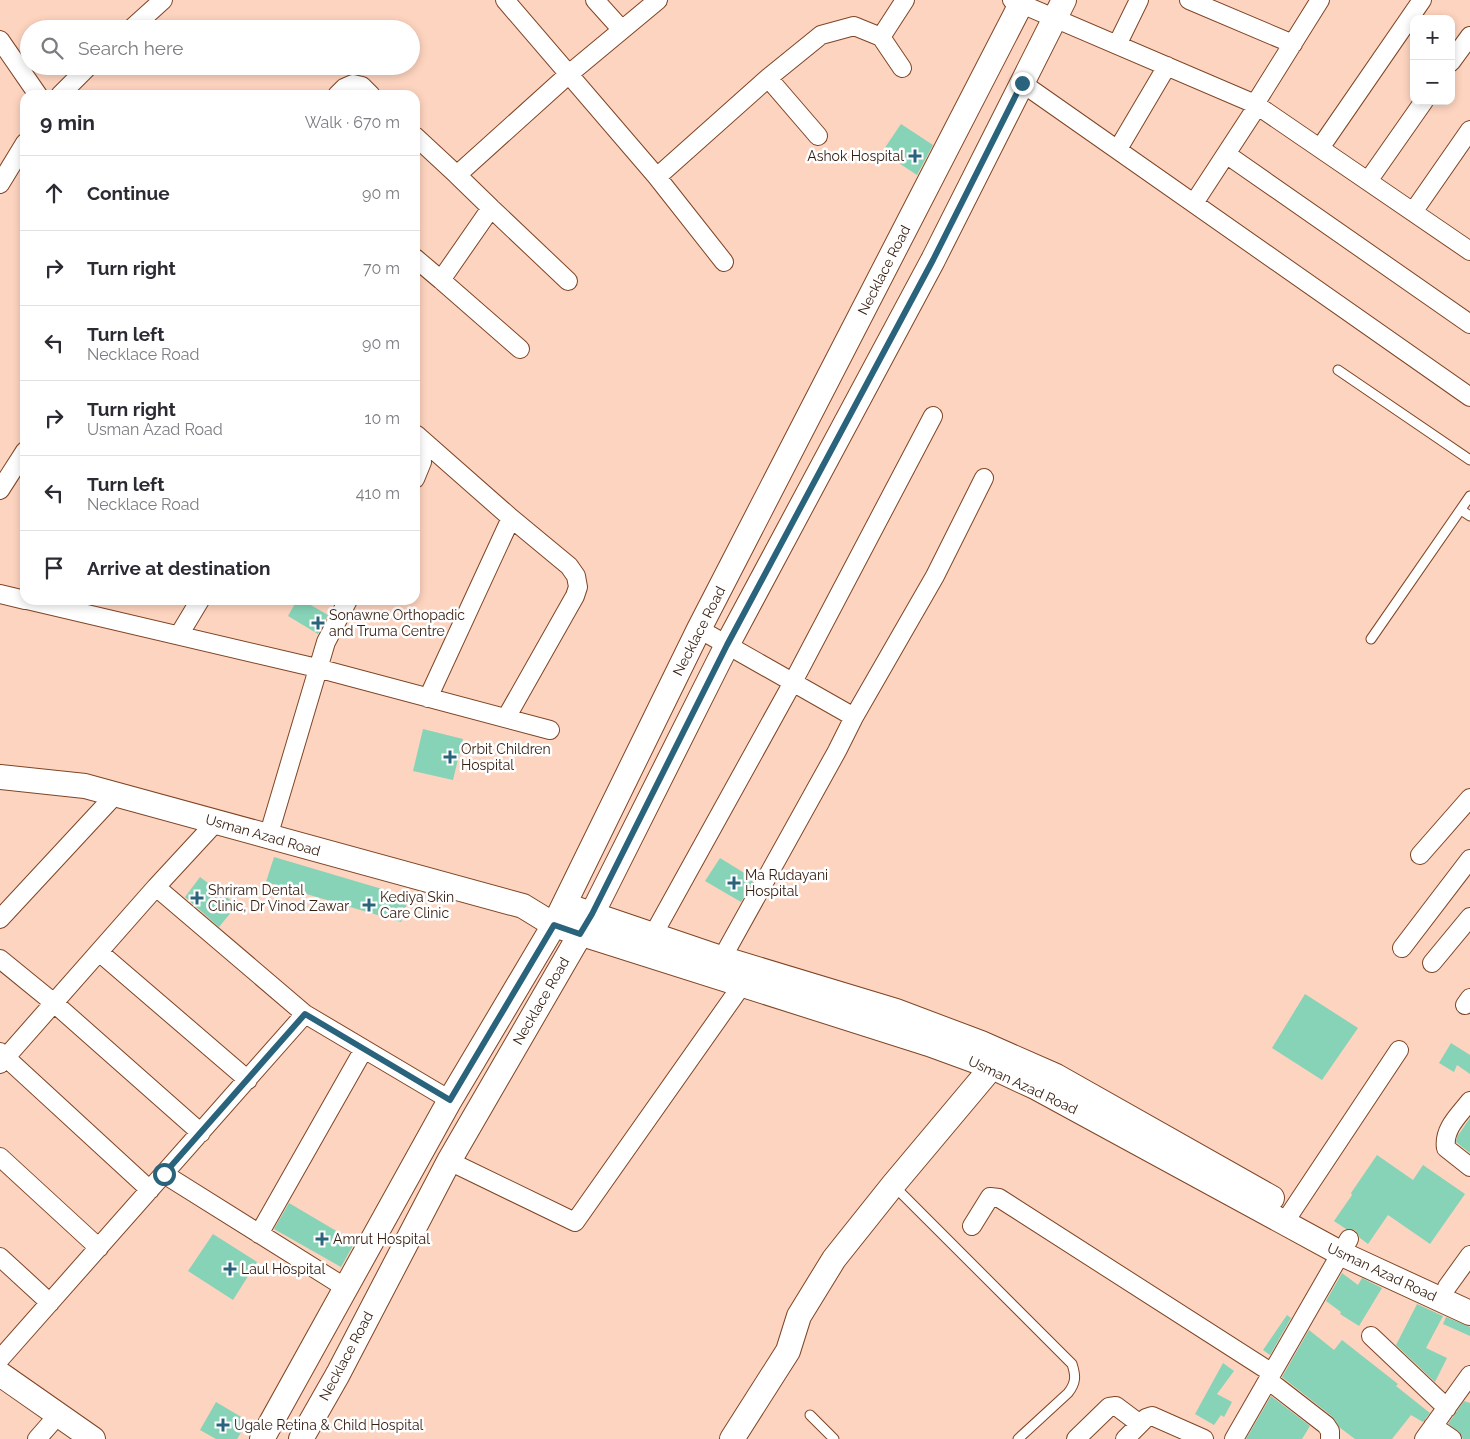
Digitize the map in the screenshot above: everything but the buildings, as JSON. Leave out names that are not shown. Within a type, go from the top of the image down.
[{"type":"main road","name":"Necklace Road","points":[[262,1439],[450,1100],[559,914],[699,629],[1019,1]]},
{"type":"main road","name":"Necklace Road","points":[[301,1439],[338,1374],[449,1161],[586,924],[727,645],[933,260],[1060,9]]},
{"type":"main road","name":"Usman Azad Road","points":[[0,777],[85,786],[116,794],[217,821],[268,837],[559,914],[717,967],[896,1011],[990,1046],[1056,1076],[1196,1154],[1288,1216]]},
{"type":"main road","name":"Usman Azad Road","points":[[586,924],[653,935],[717,967],[742,985],[928,1044],[992,1067],[1288,1216],[1470,1313]]},
{"type":"main road","points":[[732,1439],[788,1351],[799,1316],[834,1259],[992,1067]]},
{"type":"main road","name":"Usman Azad Road","points":[[1345,1247],[1470,1298]]},
{"type":"main road","points":[[0,1374],[93,1439]]},
{"type":"street","points":[[141,20],[163,0]]},
{"type":"street","points":[[505,0],[657,176],[724,262]]},
{"type":"street","points":[[595,0],[622,30]]},
{"type":"street","points":[[457,175],[569,74],[658,0]]},
{"type":"street","points":[[881,37],[906,0]]},
{"type":"street","points":[[1117,45],[1139,0]]},
{"type":"street","points":[[1189,0],[1293,44]]},
{"type":"street","points":[[1320,148],[1422,0]]},
{"type":"street","points":[[1019,1],[1060,9],[1117,45],[1256,104],[1413,212],[1467,243]]},
{"type":"street","points":[[1194,203],[1293,44],[1317,1]]},
{"type":"street","points":[[657,176],[820,35],[854,26],[881,37],[902,68]]},
{"type":"street","points":[[1452,60],[1470,36]]},
{"type":"street","points":[[0,40],[20,69]]},
{"type":"street","points":[[1118,149],[1167,66]]},
{"type":"street","points":[[24,75],[35,90]]},
{"type":"street","points":[[65,90],[80,75]]},
{"type":"street","points":[[768,78],[818,136]]},
{"type":"street","points":[[1022,83],[1470,397]]},
{"type":"street","points":[[342,90],[353,84],[362,86],[366,90]]},
{"type":"street","points":[[1368,181],[1421,105]]},
{"type":"street","points":[[1413,212],[1470,130]]},
{"type":"street","points":[[420,141],[568,281]]},
{"type":"street","points":[[0,184],[20,151]]},
{"type":"street","points":[[1226,154],[1470,324]]},
{"type":"street","points":[[442,280],[490,208]]},
{"type":"street","points":[[420,262],[520,349]]},
{"type":"street","points":[[653,935],[793,682],[934,416]]},
{"type":"street","points":[[420,438],[569,566],[576,576],[578,586],[575,596],[506,718]]},
{"type":"street","points":[[420,451],[422,462],[420,467]]},
{"type":"street","points":[[0,490],[20,459]]},
{"type":"street","points":[[717,967],[854,717],[935,576],[984,478]]},
{"type":"street","points":[[428,698],[511,518]]},
{"type":"street","points":[[0,594],[20,599]]},
{"type":"street","points":[[69,605],[199,642],[317,668],[550,730]]},
{"type":"street","points":[[179,636],[197,605]]},
{"type":"street","points":[[268,837],[317,668],[326,642],[345,605]]},
{"type":"street","points":[[699,629],[854,717]]},
{"type":"street","points":[[0,919],[116,794]]},
{"type":"street","points":[[1420,855],[1470,798]]},
{"type":"street","points":[[150,1190],[2,1058],[54,1003],[217,821]]},
{"type":"street","points":[[1402,948],[1470,859]]},
{"type":"street","points":[[156,887],[305,1014],[450,1100]]},
{"type":"street","points":[[1432,963],[1470,917]]},
{"type":"street","points":[[99,952],[248,1080]]},
{"type":"street","points":[[0,959],[54,1003],[201,1133]]},
{"type":"street","points":[[449,1161],[575,1222],[742,985]]},
{"type":"street","points":[[0,1359],[305,1014]]},
{"type":"street","points":[[259,1234],[364,1049]]},
{"type":"street","points":[[1288,1216],[1399,1050]]},
{"type":"street","points":[[1470,1101],[1444,1138],[1446,1148],[1470,1167]]},
{"type":"street","points":[[0,1156],[99,1248]]},
{"type":"street","points":[[164,1174],[346,1288]]},
{"type":"street","points":[[972,1226],[990,1197],[999,1198],[1270,1377],[1326,1425],[1330,1431],[1330,1439]]},
{"type":"street","points":[[1234,1439],[1345,1247]]},
{"type":"street","points":[[1447,1287],[1470,1255]]},
{"type":"street","points":[[0,1256],[50,1303]]},
{"type":"street","points":[[1371,1336],[1447,1408]]},
{"type":"street","points":[[1452,1439],[1429,1432],[1470,1377]]},
{"type":"street","points":[[1076,1439],[1109,1407],[1113,1406],[1116,1406],[1140,1424]]},
{"type":"street","points":[[37,1439],[58,1415]]},
{"type":"street","points":[[1126,1439],[1146,1418],[1152,1416],[1176,1434],[1204,1439]]},
{"type":"lane","points":[[1338,370],[1470,460]]},
{"type":"lane","points":[[1371,639],[1470,496]]},
{"type":"lane","points":[[1460,510],[1470,516]]},
{"type":"lane","points":[[893,1186],[1072,1364],[1076,1375],[1074,1385],[1068,1393],[1018,1439]]},
{"type":"lane","points":[[810,1415],[834,1439]]},
{"type":"place","name":"Ashok Hospital","points":[[915,156]]},
{"type":"place","name":"Sonawne Orthopadic and Truma Centre","points":[[318,623]]},
{"type":"place","name":"Orbit Children Hospital","points":[[450,757]]},
{"type":"place","name":"Ma Rudayani Hospital","points":[[734,883]]},
{"type":"place","name":"Shriram Dental Clinic, Dr Vinod Zawar","points":[[197,898]]},
{"type":"place","name":"Kediya Skin Care Clinic","points":[[369,905]]},
{"type":"place","name":"Amrut Hospital","points":[[322,1239]]},
{"type":"place","name":"Laul Hospital","points":[[230,1269]]},
{"type":"place","name":"Ugale Retina & Child Hospital","points":[[223,1425]]},
{"type":"route","points":[[164,1174],[305,1014],[450,1100],[554,925],[580,934],[592,914],[727,645],[933,260],[1022,83]]}]
